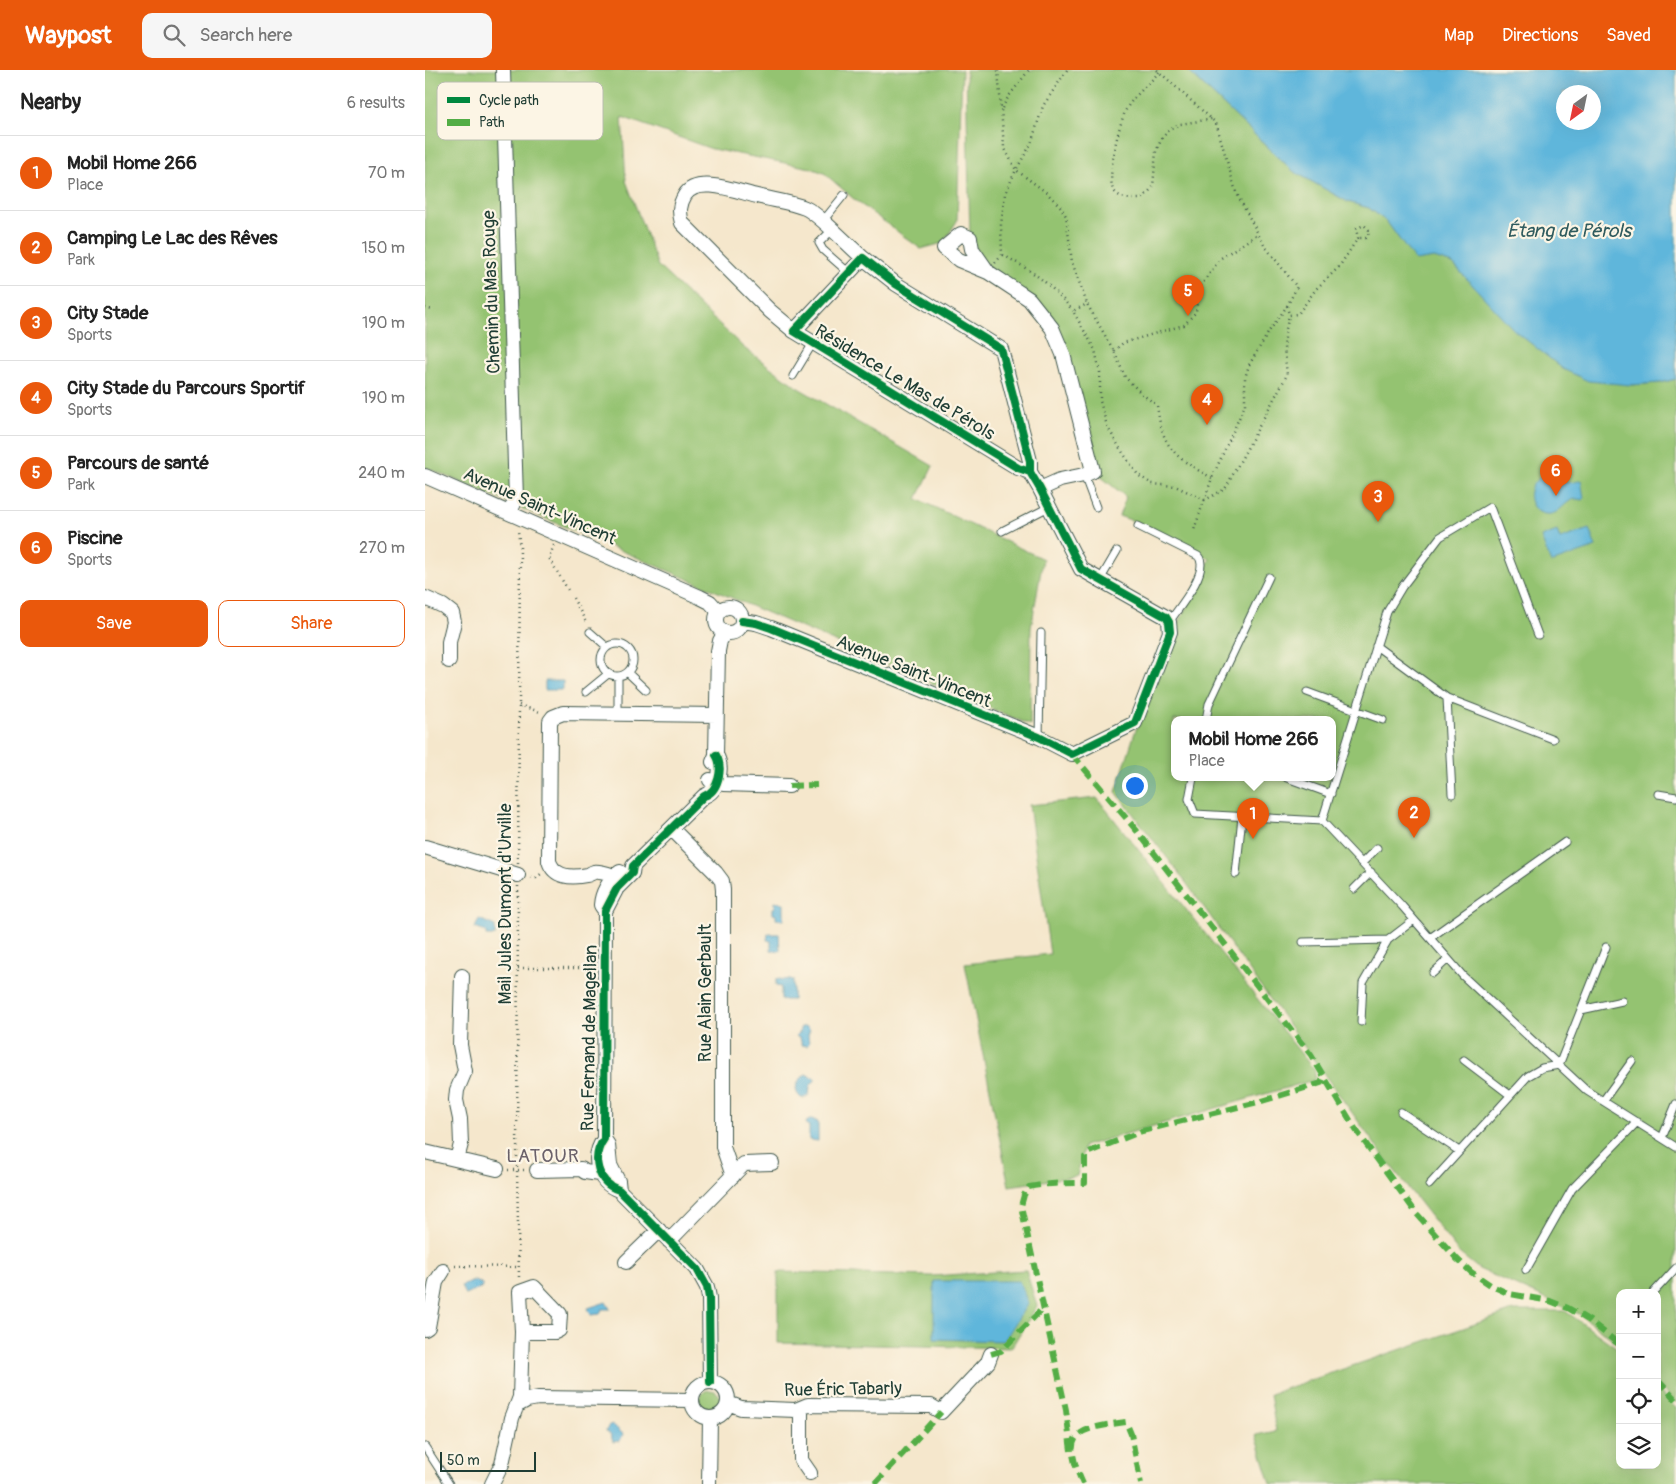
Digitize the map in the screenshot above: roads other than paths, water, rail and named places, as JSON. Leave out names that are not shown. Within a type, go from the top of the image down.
[{"type":"street","name":"Chemin du Mas Rouge","points":[[505,140],[516,490],[514,514]]},
{"type":"street","name":"Résidence Le Mas de Pérols","points":[[1030,472],[1018,468],[794,331],[770,311],[682,223],[680,204],[687,191],[695,186],[704,185],[728,188],[806,208],[896,284],[1001,349],[1030,460],[1030,472],[1081,569],[1166,617],[1169,622]]},
{"type":"street","name":"Résidence Le Mas de Pérols","points":[[794,331],[863,258]]},
{"type":"street","points":[[988,272],[1029,299],[1052,328],[1063,354],[1093,471],[1060,480],[1040,489]]},
{"type":"street","name":"Avenue Saint-Vincent","points":[[425,476],[700,596],[710,602],[719,612]]},
{"type":"street","points":[[425,598],[443,606],[452,613],[454,622],[449,642],[449,662]]},
{"type":"street","points":[[726,607],[734,608],[740,614],[742,621],[736,631],[725,632],[716,619],[719,612],[726,607]]},
{"type":"street","name":"Avenue Saint-Vincent","points":[[742,621],[771,628],[1039,737],[1072,754],[1135,723],[1170,632],[1169,622]]},
{"type":"street","points":[[717,715],[563,713],[553,717],[549,726],[549,862],[553,871],[563,876],[588,875],[597,886],[612,885],[632,873],[633,866],[704,796],[709,794],[713,781],[719,773],[720,761],[716,755],[717,715],[718,651],[720,641],[725,632]]},
{"type":"street","points":[[713,781],[733,785],[789,786]]},
{"type":"street","name":"Rue Alain Gerbault","points":[[672,828],[722,880],[723,1147],[733,1176]]},
{"type":"street","points":[[425,847],[518,875]]},
{"type":"street","name":"Rue Fernand de Magellan","points":[[612,885],[601,905],[605,910],[604,1139],[608,1145],[610,1165],[618,1182],[619,1190]]},
{"type":"street","points":[[457,1159],[461,1144],[461,1127],[456,1100],[457,1090],[465,1071],[461,1045],[463,976]]},
{"type":"street","name":"Rue Fernand de Magellan","points":[[604,1139],[599,1146],[597,1160],[599,1174],[611,1187],[619,1190],[697,1269],[707,1287],[709,1298],[710,1382]]},
{"type":"street","points":[[425,1152],[497,1168]]},
{"type":"street","points":[[537,1170],[581,1169],[585,1172],[599,1174],[610,1165],[597,1160],[583,1166],[581,1169]]},
{"type":"street","points":[[669,1241],[744,1164],[772,1163]]},
{"type":"street","points":[[626,1262],[659,1230]]},
{"type":"street","points":[[425,1329],[428,1327],[436,1282],[443,1271]]},
{"type":"street","points":[[492,1484],[502,1464],[511,1418],[518,1405],[521,1389],[522,1332],[520,1292],[534,1287],[560,1314],[559,1330],[555,1332],[522,1332]]},
{"type":"street","name":"Rue Éric Tabarly","points":[[727,1404],[741,1408],[796,1410],[807,1405],[931,1406],[941,1412],[988,1362],[991,1354]]},
{"type":"street","points":[[710,1382],[716,1383],[725,1391],[727,1404],[721,1414],[710,1418],[699,1415],[695,1411],[692,1400],[695,1390],[699,1386],[710,1382]]},
{"type":"street","points":[[518,1405],[527,1400],[538,1398],[692,1400]]},
{"type":"street","points":[[801,1408],[801,1460],[810,1473]]},
{"type":"street","points":[[709,1484],[710,1418]]},
{"type":"lane","points":[[844,195],[819,243],[823,250],[848,272]]},
{"type":"lane","points":[[793,376],[813,344]]},
{"type":"lane","points":[[1083,475],[1096,507]]},
{"type":"lane","points":[[1002,531],[1049,507]]},
{"type":"lane","points":[[1336,777],[1387,612],[1402,586],[1440,536],[1490,507],[1538,635]]},
{"type":"lane","points":[[1138,526],[1198,556],[1203,565],[1194,587],[1169,622]]},
{"type":"lane","points":[[1100,580],[1117,551]]},
{"type":"lane","points":[[1207,716],[1209,704],[1269,577]]},
{"type":"lane","points":[[590,632],[607,647]]},
{"type":"lane","points":[[1039,737],[1041,633]]},
{"type":"lane","points":[[617,644],[628,648],[633,658],[632,668],[628,673],[619,677],[604,671],[601,656],[607,647],[617,644]]},
{"type":"lane","points":[[1376,646],[1447,698],[1553,739]]},
{"type":"lane","points":[[628,673],[647,690]]},
{"type":"lane","points":[[586,692],[608,674]]},
{"type":"lane","points":[[618,714],[619,677]]},
{"type":"lane","points":[[1307,692],[1383,720]]},
{"type":"lane","points":[[1447,698],[1452,794]]},
{"type":"lane","points":[[1192,781],[1189,799],[1195,814],[1322,821],[1371,872],[1463,976],[1587,1091],[1676,1147]]},
{"type":"lane","points":[[1295,781],[1331,794]]},
{"type":"lane","points":[[1322,821],[1335,781]]},
{"type":"lane","points":[[1657,794],[1676,797]]},
{"type":"lane","points":[[1236,874],[1242,817]]},
{"type":"lane","points":[[1430,938],[1565,842]]},
{"type":"lane","points":[[1362,863],[1377,848]]},
{"type":"lane","points":[[1354,889],[1371,872]]},
{"type":"lane","points":[[1361,1022],[1363,983],[1388,940],[1414,920]]},
{"type":"lane","points":[[1303,942],[1388,940]]},
{"type":"lane","points":[[1559,1065],[1606,947]]},
{"type":"lane","points":[[1433,973],[1448,959]]},
{"type":"lane","points":[[1581,1010],[1622,1000]]},
{"type":"lane","points":[[1464,1060],[1510,1095]]},
{"type":"lane","points":[[1603,1101],[1632,1061]]},
{"type":"lane","points":[[1429,1185],[1528,1076],[1542,1068],[1559,1065]]},
{"type":"lane","points":[[1663,1138],[1676,1104]]},
{"type":"lane","points":[[1401,1112],[1459,1151]]},
{"type":"lane","points":[[1525,1270],[1572,1188],[1637,1122]]},
{"type":"lane","points":[[1657,1289],[1676,1268]]},
{"type":"lane","points":[[425,1447],[449,1484]]},
{"type":"water","name":"Étang de Pérols","points":[[1187,70],[1676,70],[1676,379],[1660,383],[1630,385],[1588,381],[1563,369],[1514,330],[1453,264],[1434,258],[1415,261],[1387,222],[1369,208],[1348,202],[1293,171]]},
{"type":"water","points":[[1545,475],[1569,483],[1581,480],[1584,498],[1569,502],[1555,513],[1543,514],[1537,511],[1530,500],[1530,493],[1532,486],[1537,480]]},
{"type":"water","points":[[1589,529],[1596,547],[1551,563],[1541,537],[1557,531],[1560,539]]},
{"type":"water","points":[[545,681],[563,681],[563,690],[545,690]]},
{"type":"water","points":[[775,902],[784,903],[784,920],[776,919],[776,915],[773,914]]},
{"type":"water","points":[[479,919],[495,926],[495,936],[486,936],[486,932],[475,928]]},
{"type":"water","points":[[768,934],[779,934],[780,951],[771,950],[771,941],[767,940]]},
{"type":"water","points":[[776,979],[793,980],[793,1000],[781,1000],[781,987],[776,986]]},
{"type":"water","points":[[801,1027],[807,1027],[810,1030],[807,1046],[802,1045],[800,1038],[796,1036],[800,1033]]},
{"type":"water","points":[[806,1074],[816,1079],[810,1086],[809,1095],[801,1098],[796,1088],[800,1079]]},
{"type":"water","points":[[812,1119],[818,1122],[818,1141],[809,1140],[809,1126],[806,1122]]},
{"type":"water","points":[[474,1281],[481,1283],[483,1287],[465,1295],[461,1286]]},
{"type":"water","points":[[934,1281],[1019,1281],[1028,1303],[1004,1341],[934,1339]]},
{"type":"water","points":[[606,1302],[610,1309],[602,1309],[600,1314],[591,1315],[588,1308]]},
{"type":"water","points":[[609,1425],[614,1426],[623,1434],[620,1441],[613,1442],[611,1435],[606,1431]]},
{"type":"place","name":"Parcours de santé","points":[[1188,316]]},
{"type":"place","name":"City Stade du Parcours Sportif","points":[[1207,425]]},
{"type":"place","name":"Piscine","points":[[1556,496]]},
{"type":"place","name":"City Stade","points":[[1378,522]]},
{"type":"place","name":"Camping Le Lac des Rêves","points":[[1414,838]]},
{"type":"place","name":"Mobil Home 266","points":[[1253,839]]},
{"type":"district","name":"LATOUR","points":[[543,1155]]}]
